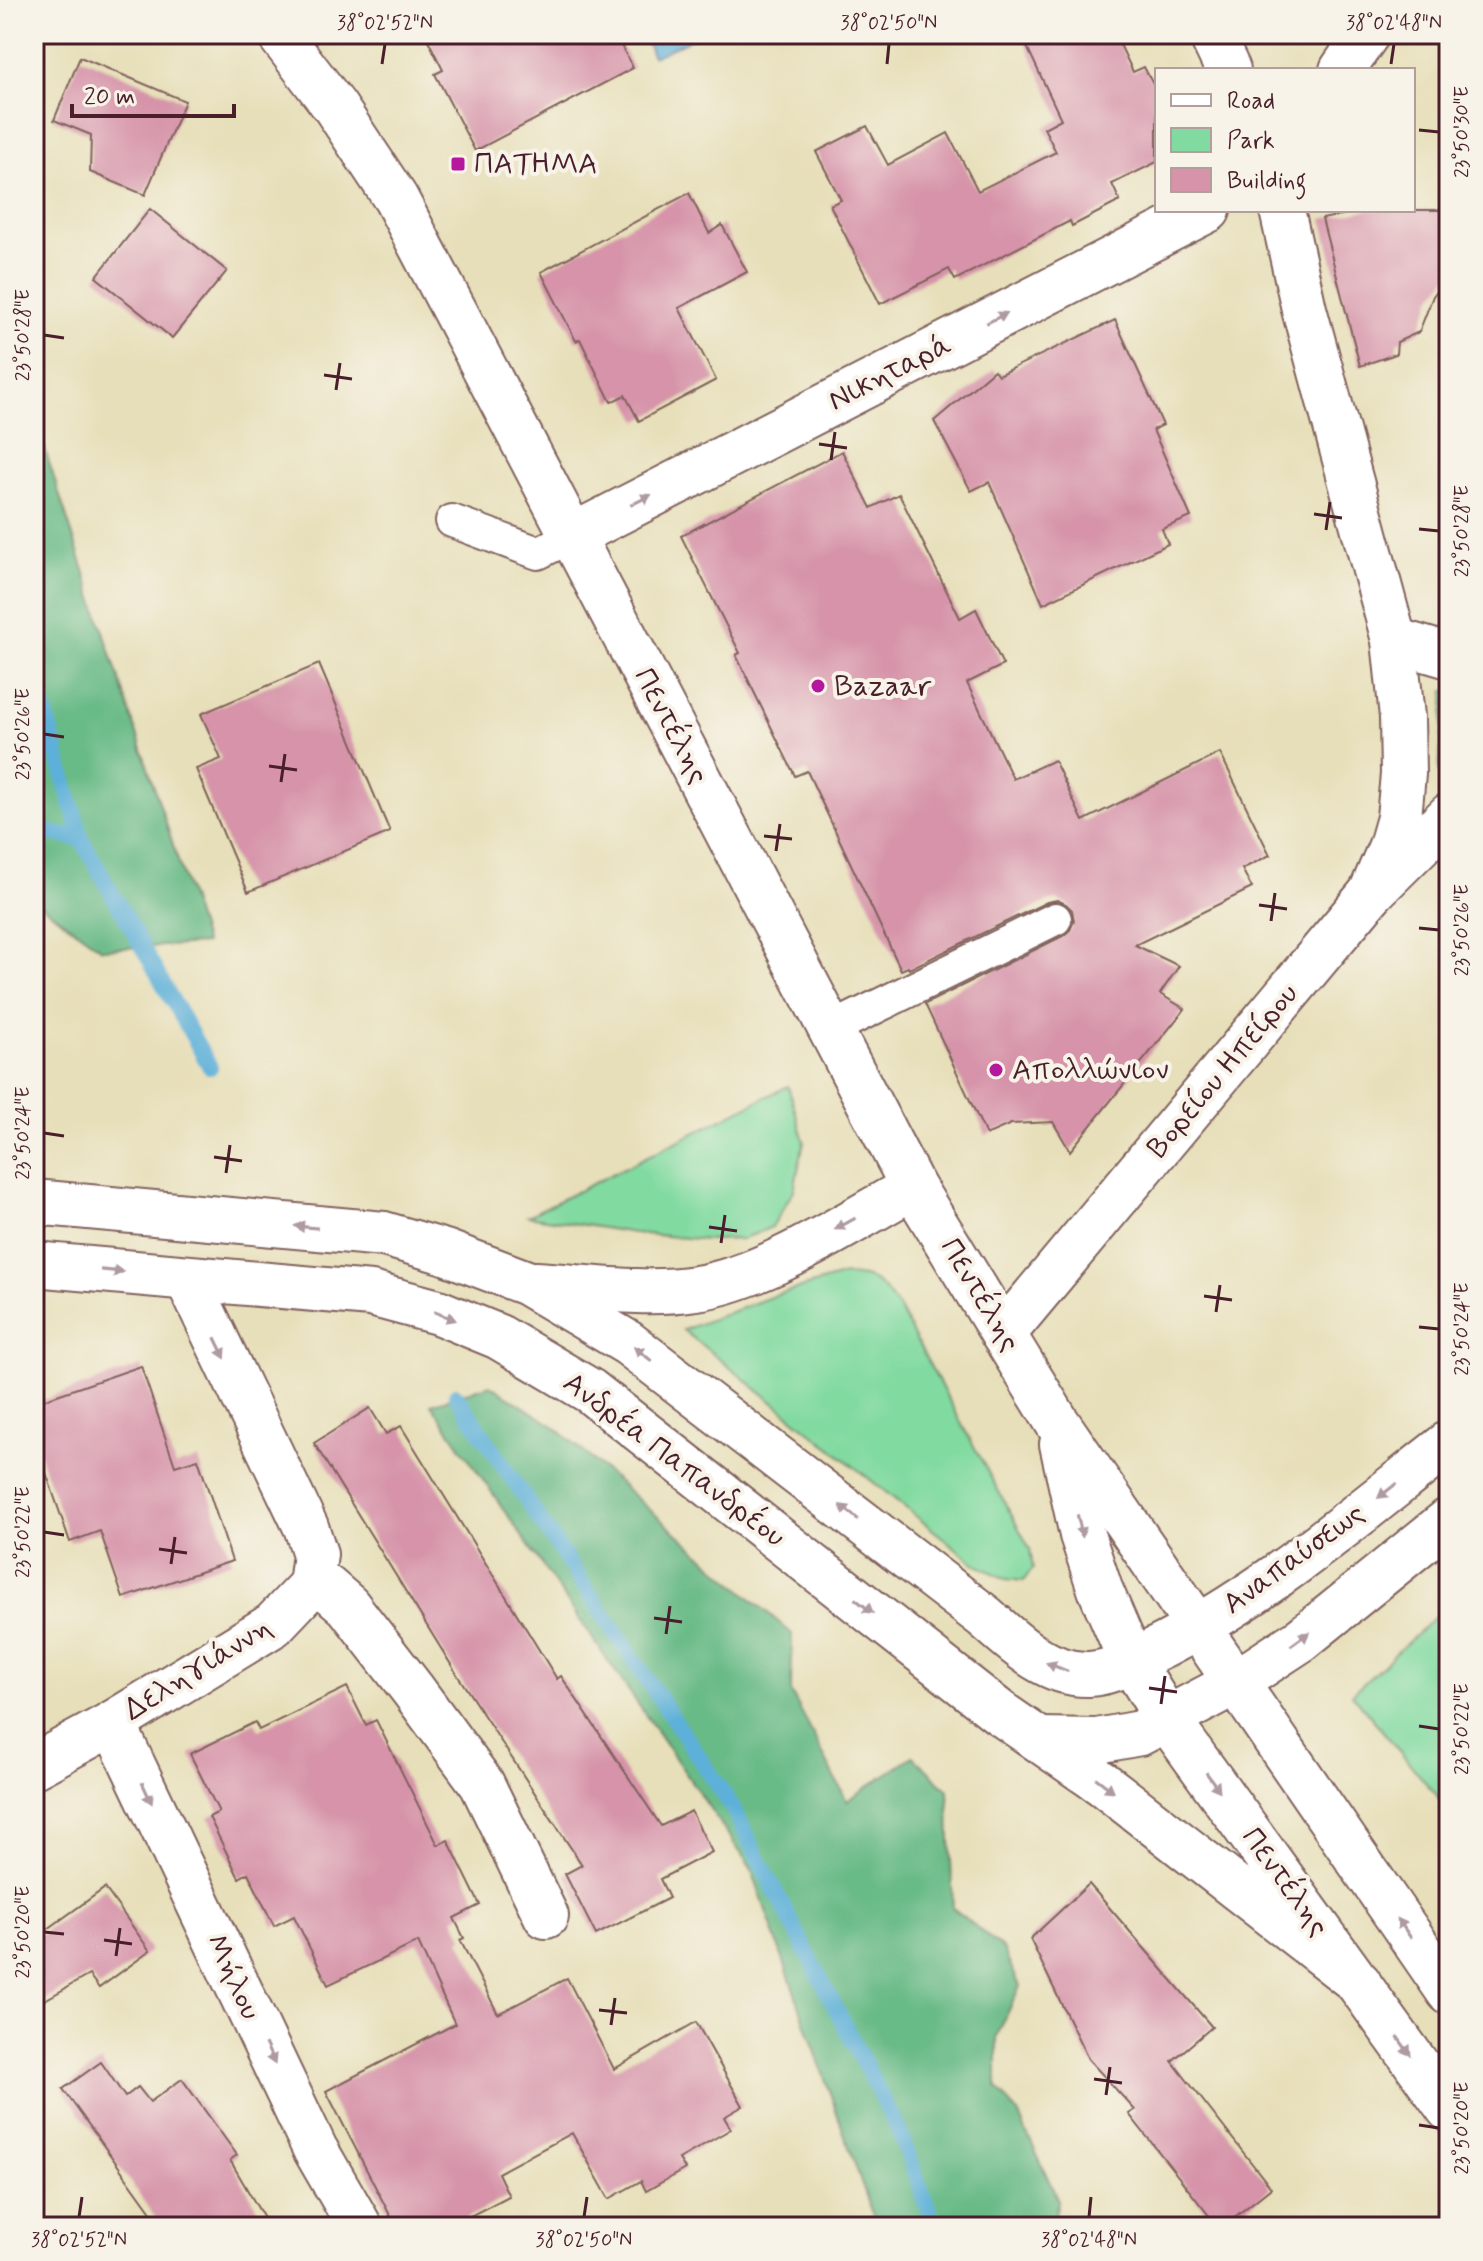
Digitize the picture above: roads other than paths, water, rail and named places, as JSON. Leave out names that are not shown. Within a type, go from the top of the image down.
[{"type":"main road","name":"Πεντέλης","points":[[279,34],[335,107],[396,199],[913,1187],[1057,1422],[1449,1992]]},
{"type":"main road","points":[[1211,34],[1227,68]]},
{"type":"main road","points":[[1343,68],[1367,34]]},
{"type":"main road","name":"Νικηταρά","points":[[572,536],[1204,212]]},
{"type":"main road","points":[[1282,212],[1304,309],[1394,640],[1402,717],[1403,774],[1399,818],[1371,893]]},
{"type":"main road","points":[[1394,640],[1449,656]]},
{"type":"main road","name":"Βορείου Ηπείρου","points":[[1003,1334],[1371,893],[1449,816]]},
{"type":"main road","points":[[527,1283],[666,1291],[698,1288],[737,1278],[783,1258],[913,1187]]},
{"type":"main road","name":"Ανδρέα Παπανδρέου","points":[[34,1202],[384,1234],[484,1265],[527,1283],[628,1343],[985,1617],[1018,1646],[1046,1664],[1088,1675],[1109,1671],[1131,1661]]},
{"type":"main road","name":"Ανδρέα Παπανδρέου","points":[[34,1264],[371,1294],[438,1312],[499,1337],[590,1391],[999,1712],[1103,1784],[1359,1983]]},
{"type":"main road","points":[[187,1278],[306,1527],[315,1554],[311,1585],[326,1587],[348,1606],[482,1784],[546,1916]]},
{"type":"main road","name":"Πεντέλης","points":[[1057,1422],[1085,1546],[1131,1661],[1167,1719],[1449,2109]]},
{"type":"main road","name":"Αναπαύσεως","points":[[1131,1661],[1198,1629],[1318,1544],[1449,1443]]},
{"type":"main road","points":[[1041,1740],[1097,1741],[1140,1733],[1235,1683],[1302,1639],[1449,1520]]},
{"type":"main road","name":"Δεληγιάννη","points":[[34,1766],[113,1723],[273,1625],[311,1585]]},
{"type":"main road","name":"Μήλου","points":[[113,1723],[315,2149],[360,2227]]},
{"type":"lane","points":[[452,521],[538,553],[572,536]]},
{"type":"lane","points":[[831,1029],[1055,919]]},
{"type":"water","points":[[643,34],[699,34],[699,35],[653,57]]},
{"type":"waterway","points":[[34,674],[82,840],[210,1067]]},
{"type":"waterway","points":[[34,829],[82,840]]},
{"type":"waterway","points":[[456,1395],[731,1805],[900,2133],[935,2227]]},
{"type":"place","name":"ΠΑΤΗΜΑ","points":[[458,164]]},
{"type":"place","name":"Bazaar","points":[[818,686]]},
{"type":"place","name":"Απολλώνιον","points":[[996,1070]]}]
